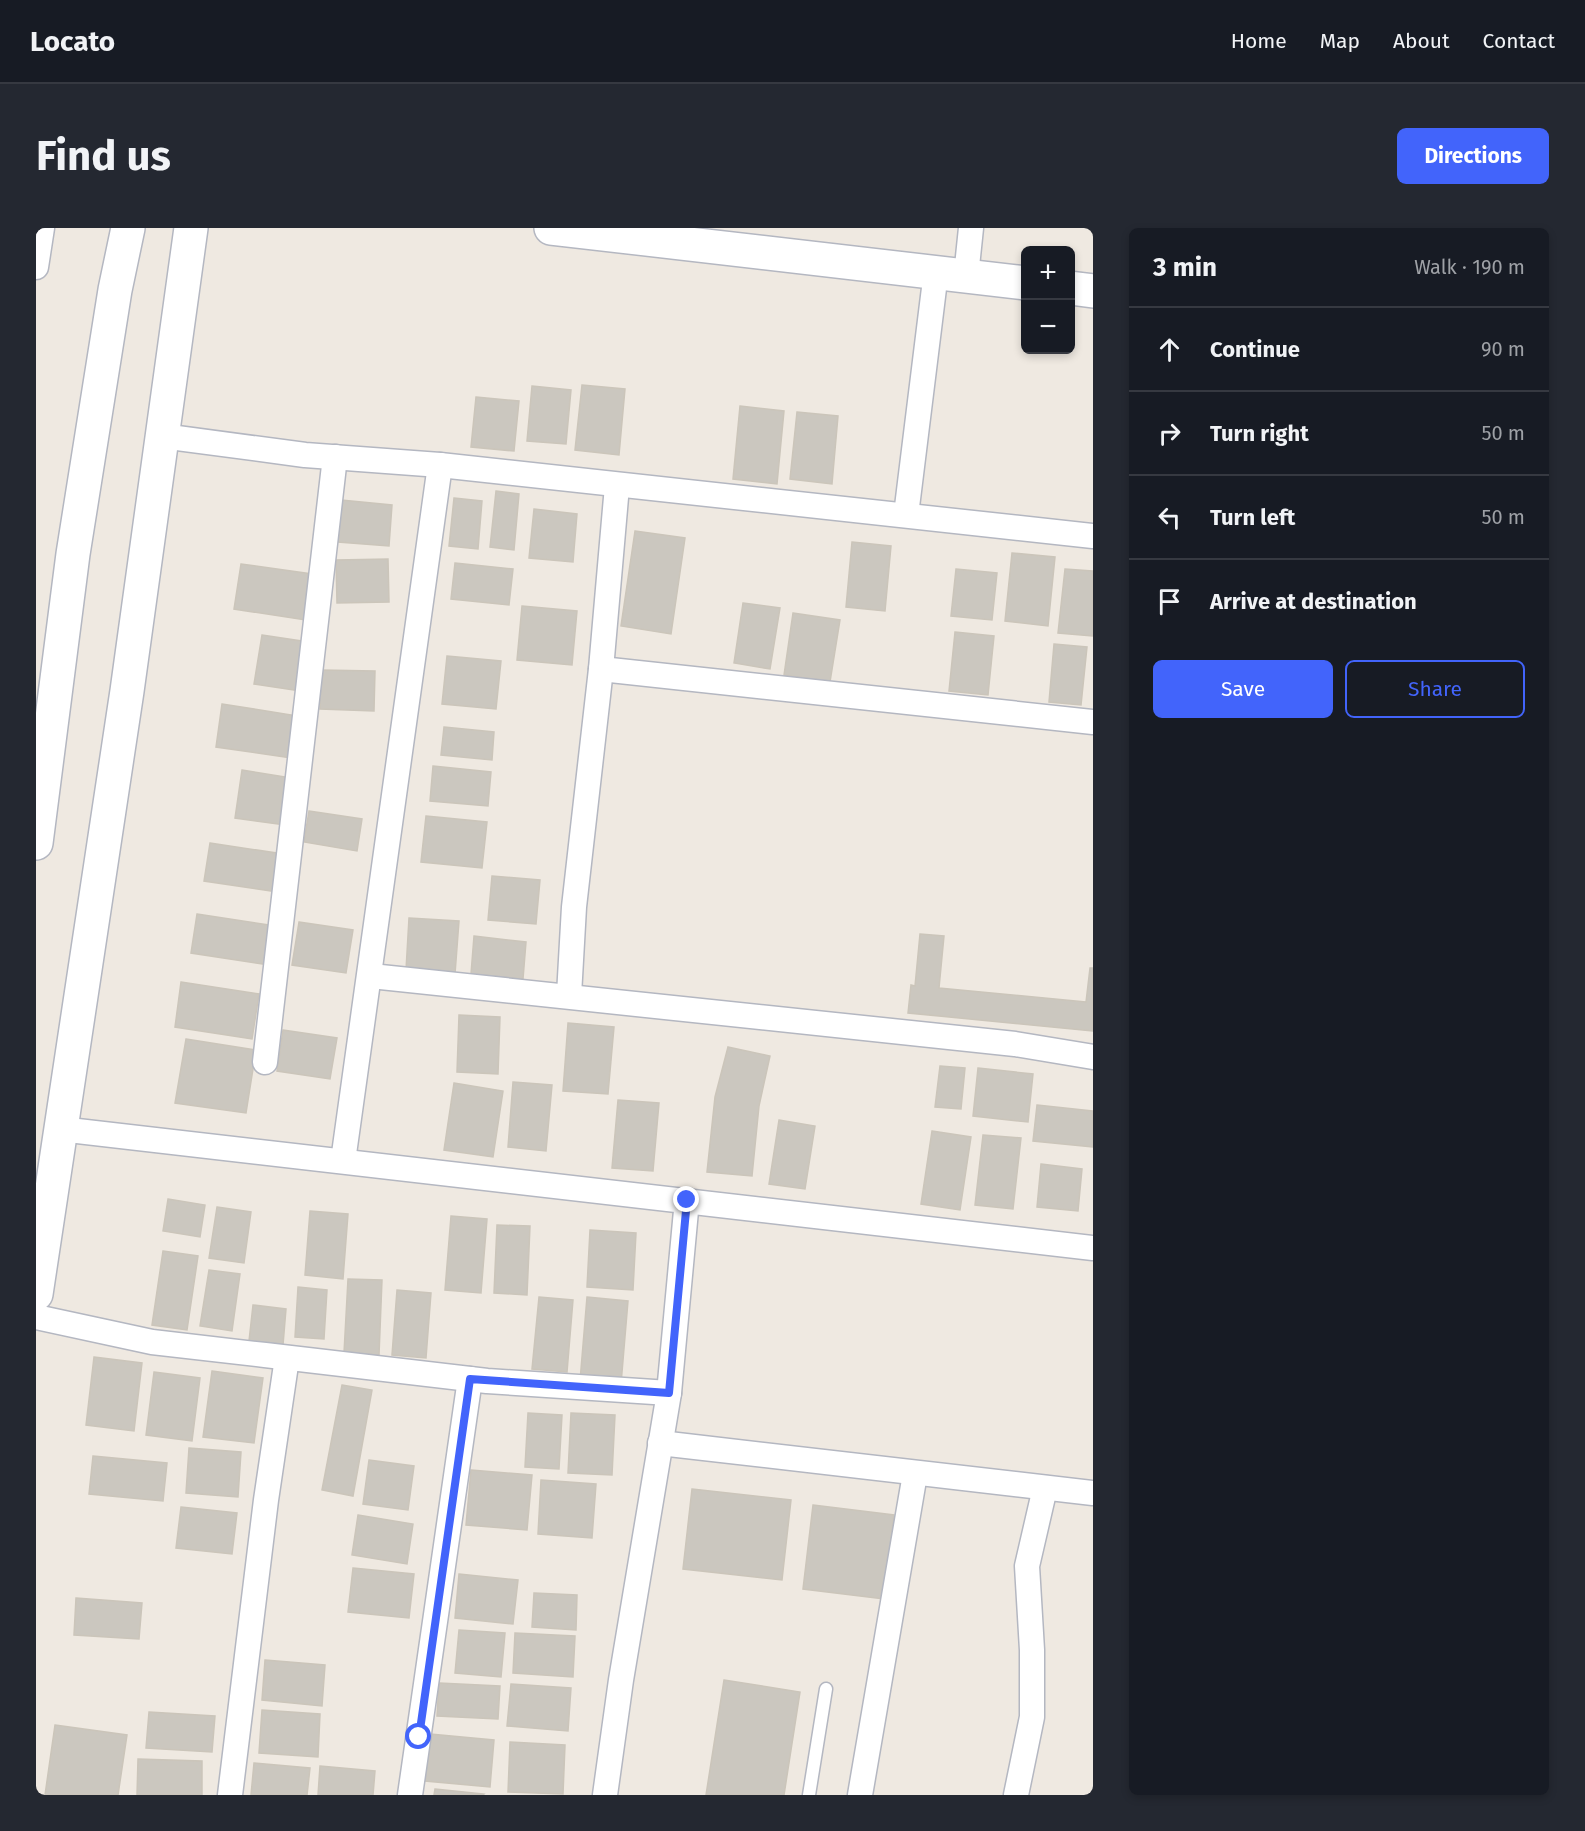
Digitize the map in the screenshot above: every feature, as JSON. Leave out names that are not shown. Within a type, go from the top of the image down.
[{"type":"street","points":[[36,267],[42,228]]},
{"type":"street","points":[[36,843],[73,554],[115,290],[129,228]]},
{"type":"street","points":[[36,1294],[127,691],[191,228]]},
{"type":"street","points":[[551,228],[722,242],[1021,282]]},
{"type":"street","points":[[906,515],[951,274],[970,228]]},
{"type":"street","points":[[1075,289],[1093,291]]},
{"type":"street","points":[[162,436],[335,457],[441,465],[616,486],[1093,536]]},
{"type":"street","points":[[265,1062],[335,457]]},
{"type":"street","points":[[343,1161],[371,976],[384,859],[441,465]]},
{"type":"street","points":[[569,995],[574,907],[601,669],[616,486]]},
{"type":"street","points":[[601,669],[1093,722]]},
{"type":"street","points":[[371,976],[569,995],[1015,1044],[1093,1057]]},
{"type":"street","points":[[60,1130],[1093,1248]]},
{"type":"street","points":[[606,1795],[621,1680],[669,1393],[687,1200]]},
{"type":"street","points":[[36,1317],[152,1342],[470,1379],[669,1393]]},
{"type":"street","points":[[230,1795],[266,1500],[287,1358]]},
{"type":"street","points":[[410,1795],[470,1379]]},
{"type":"street","points":[[660,1443],[1093,1493]]},
{"type":"street","points":[[860,1795],[915,1474]]},
{"type":"street","points":[[1016,1795],[1032,1717],[1032,1650],[1027,1566],[1045,1488]]},
{"type":"lane","points":[[810,1795],[826,1689]]},
{"type":"building","points":[[582,385],[625,389],[619,455],[575,450]]},
{"type":"building","points":[[532,386],[571,390],[566,444],[527,441]]},
{"type":"building","points":[[476,397],[519,401],[514,451],[471,447]]},
{"type":"building","points":[[740,406],[784,411],[777,484],[733,479]]},
{"type":"building","points":[[797,412],[838,416],[832,484],[790,479]]},
{"type":"building","points":[[496,491],[519,494],[514,550],[490,547]]},
{"type":"building","points":[[454,498],[482,501],[478,549],[449,546]]},
{"type":"building","points":[[341,500],[392,505],[389,546],[338,542]]},
{"type":"building","points":[[534,509],[577,514],[573,562],[529,558]]},
{"type":"building","points":[[635,531],[685,538],[671,634],[621,626]]},
{"type":"building","points":[[852,542],[891,546],[885,611],[846,607]]},
{"type":"building","points":[[1012,553],[1055,557],[1048,626],[1005,621]]},
{"type":"building","points":[[388,559],[389,602],[337,603],[336,560]]},
{"type":"building","points":[[455,563],[513,569],[509,605],[451,599]]},
{"type":"building","points":[[241,564],[319,575],[312,621],[234,609]]},
{"type":"building","points":[[956,569],[997,573],[992,620],[951,616]]},
{"type":"building","points":[[1065,569],[1093,571],[1093,636],[1058,633]]},
{"type":"building","points":[[743,603],[780,608],[770,669],[734,663]]},
{"type":"building","points":[[522,606],[577,611],[572,665],[517,660]]},
{"type":"building","points":[[793,613],[840,620],[830,682],[784,675]]},
{"type":"building","points":[[955,632],[994,636],[988,695],[949,691]]},
{"type":"building","points":[[262,635],[308,642],[300,691],[254,684]]},
{"type":"building","points":[[1054,644],[1087,647],[1081,705],[1049,702]]},
{"type":"building","points":[[447,656],[501,661],[496,709],[442,704]]},
{"type":"building","points":[[321,670],[375,671],[374,711],[320,709]]},
{"type":"building","points":[[222,704],[298,716],[291,758],[216,747]]},
{"type":"building","points":[[444,727],[494,732],[492,760],[441,755]]},
{"type":"building","points":[[433,766],[491,772],[488,806],[430,801]]},
{"type":"building","points":[[242,770],[292,778],[285,825],[235,818]]},
{"type":"building","points":[[309,811],[362,819],[357,851],[304,842]]},
{"type":"building","points":[[426,816],[487,822],[482,868],[421,862]]},
{"type":"building","points":[[210,843],[283,854],[277,892],[204,881]]},
{"type":"building","points":[[492,876],[540,880],[536,924],[488,920]]},
{"type":"building","points":[[197,914],[275,926],[269,965],[191,953]]},
{"type":"building","points":[[409,918],[459,921],[455,974],[406,970]]},
{"type":"building","points":[[299,922],[353,930],[346,973],[292,965]]},
{"type":"building","points":[[920,934],[944,936],[939,988],[1086,1002],[1090,968],[1093,968],[1093,1031],[908,1013],[911,985],[915,986]]},
{"type":"building","points":[[474,936],[526,942],[523,979],[471,974]]},
{"type":"building","points":[[181,982],[259,994],[252,1039],[175,1027]]},
{"type":"building","points":[[459,1015],[500,1017],[498,1074],[457,1072]]},
{"type":"building","points":[[568,1023],[614,1027],[608,1094],[563,1091]]},
{"type":"building","points":[[283,1030],[337,1038],[330,1079],[277,1071]]},
{"type":"building","points":[[186,1039],[256,1050],[246,1113],[175,1103]]},
{"type":"building","points":[[728,1047],[770,1056],[759,1106],[752,1176],[707,1172],[715,1097]]},
{"type":"building","points":[[940,1066],[965,1068],[961,1109],[935,1107]]},
{"type":"building","points":[[978,1068],[1033,1074],[1028,1122],[973,1116]]},
{"type":"building","points":[[513,1082],[552,1085],[546,1151],[508,1147]]},
{"type":"building","points":[[454,1083],[503,1091],[493,1157],[444,1150]]},
{"type":"building","points":[[618,1100],[659,1103],[653,1171],[612,1168]]},
{"type":"building","points":[[1037,1105],[1093,1111],[1093,1147],[1033,1141]]},
{"type":"building","points":[[779,1120],[815,1126],[805,1189],[769,1184]]},
{"type":"building","points":[[932,1131],[971,1137],[960,1210],[921,1204]]},
{"type":"building","points":[[983,1135],[1021,1138],[1013,1209],[975,1205]]},
{"type":"building","points":[[1041,1164],[1082,1169],[1078,1211],[1037,1207]]},
{"type":"building","points":[[168,1199],[205,1205],[200,1237],[163,1231]]},
{"type":"building","points":[[217,1207],[251,1212],[244,1263],[209,1258]]},
{"type":"building","points":[[310,1211],[348,1214],[343,1279],[305,1275]]},
{"type":"building","points":[[451,1216],[487,1219],[481,1293],[445,1290]]},
{"type":"building","points":[[497,1225],[530,1226],[527,1295],[494,1293]]},
{"type":"building","points":[[590,1230],[636,1233],[633,1290],[587,1287]]},
{"type":"building","points":[[163,1251],[198,1256],[187,1330],[152,1325]]},
{"type":"building","points":[[209,1270],[240,1274],[232,1331],[200,1326]]},
{"type":"building","points":[[348,1279],[382,1280],[379,1355],[344,1353]]},
{"type":"building","points":[[298,1287],[327,1290],[324,1339],[295,1337]]},
{"type":"building","points":[[397,1290],[431,1293],[426,1358],[392,1355]]},
{"type":"building","points":[[539,1297],[573,1300],[567,1372],[532,1369]]},
{"type":"building","points":[[587,1297],[628,1301],[621,1384],[580,1381]]},
{"type":"building","points":[[253,1305],[286,1309],[283,1345],[249,1341]]},
{"type":"building","points":[[94,1357],[142,1363],[134,1431],[86,1425]]},
{"type":"building","points":[[212,1371],[263,1378],[254,1443],[203,1437]]},
{"type":"building","points":[[154,1372],[200,1378],[192,1441],[146,1435]]},
{"type":"building","points":[[342,1385],[372,1390],[353,1496],[322,1490]]},
{"type":"building","points":[[528,1413],[562,1415],[559,1469],[525,1467]]},
{"type":"building","points":[[571,1413],[615,1415],[612,1475],[568,1473]]},
{"type":"building","points":[[189,1448],[241,1452],[238,1497],[186,1493]]},
{"type":"building","points":[[93,1456],[167,1463],[163,1501],[89,1494]]},
{"type":"building","points":[[369,1460],[414,1466],[408,1510],[363,1504]]},
{"type":"building","points":[[471,1470],[532,1475],[527,1530],[466,1525]]},
{"type":"building","points":[[541,1480],[596,1484],[592,1538],[538,1534]]},
{"type":"building","points":[[692,1489],[791,1500],[782,1580],[683,1569]]},
{"type":"building","points":[[813,1505],[894,1515],[884,1599],[803,1589]]},
{"type":"building","points":[[181,1507],[237,1513],[232,1554],[176,1548]]},
{"type":"building","points":[[358,1515],[413,1524],[407,1564],[352,1555]]},
{"type":"building","points":[[353,1568],[414,1574],[409,1618],[348,1612]]},
{"type":"building","points":[[459,1574],[518,1580],[513,1624],[455,1618]]},
{"type":"building","points":[[534,1593],[577,1595],[576,1630],[532,1627]]},
{"type":"building","points":[[76,1598],[142,1603],[139,1639],[74,1635]]},
{"type":"building","points":[[459,1630],[505,1633],[501,1677],[455,1673]]},
{"type":"building","points":[[515,1633],[575,1636],[573,1677],[513,1673]]},
{"type":"building","points":[[265,1660],[325,1665],[322,1706],[262,1700]]},
{"type":"building","points":[[724,1680],[800,1692],[784,1795],[706,1795]]},
{"type":"building","points":[[439,1683],[500,1686],[498,1719],[437,1716]]},
{"type":"building","points":[[511,1684],[571,1688],[568,1731],[507,1726]]},
{"type":"building","points":[[262,1710],[320,1714],[318,1757],[259,1753]]},
{"type":"building","points":[[149,1712],[215,1716],[212,1752],[146,1748]]},
{"type":"building","points":[[55,1725],[127,1735],[118,1795],[45,1795]]},
{"type":"building","points":[[430,1734],[494,1740],[490,1787],[425,1781]]},
{"type":"building","points":[[510,1742],[565,1745],[563,1794],[508,1792]]},
{"type":"building","points":[[138,1759],[202,1761],[202,1795],[137,1795]]},
{"type":"building","points":[[254,1763],[310,1768],[307,1795],[251,1795]]},
{"type":"building","points":[[320,1766],[375,1771],[373,1795],[318,1795]]},
{"type":"building","points":[[435,1789],[484,1794],[434,1795]]},
{"type":"route","points":[[419,1737],[470,1379],[669,1393],[687,1200]]}]
